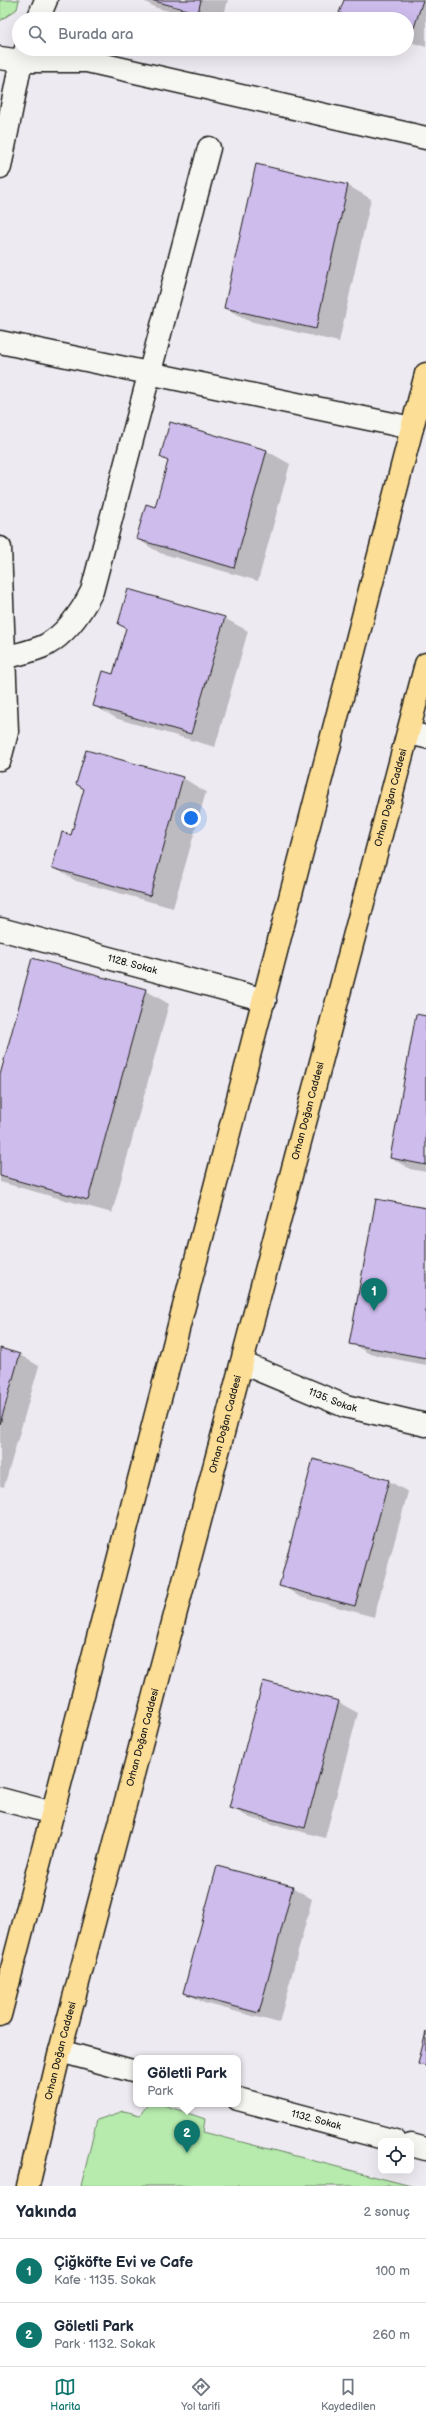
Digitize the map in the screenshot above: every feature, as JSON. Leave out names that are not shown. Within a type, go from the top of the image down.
[{"type":"main road","points":[[0,2015],[265,1000],[426,374]]},
{"type":"main road","name":"Orhan Doğan Caddesi","points":[[28,2186],[60,2051],[242,1363],[418,735],[426,664]]},
{"type":"street","points":[[41,12],[46,0]]},
{"type":"street","points":[[0,58],[16,56]]},
{"type":"street","points":[[0,167],[24,56]]},
{"type":"street","points":[[35,56],[88,61],[426,138]]},
{"type":"street","points":[[5,658],[46,645],[61,633],[74,620],[92,591],[98,577],[149,373],[209,148]]},
{"type":"street","points":[[0,342],[412,428]]},
{"type":"street","points":[[0,548],[7,732],[0,759]]},
{"type":"street","name":"1128. Sokak","points":[[0,929],[265,1000]]},
{"type":"street","name":"1135. Sokak","points":[[242,1363],[345,1406],[426,1425]]},
{"type":"street","points":[[0,1799],[53,1813]]},
{"type":"street","points":[[60,2051],[133,2071]]},
{"type":"street","name":"1132. Sokak","points":[[241,2100],[384,2138]]},
{"type":"street","points":[[414,2146],[426,2149]]},
{"type":"green space","points":[[0,0],[19,0],[17,9],[0,21]]},
{"type":"green space","points":[[146,2107],[170,2107],[205,2119],[203,2132],[411,2186],[81,2186],[97,2120],[124,2111],[140,2115]]},
{"type":"building","points":[[151,0],[201,0],[198,12]]},
{"type":"building","points":[[344,0],[423,0],[414,28],[414,12],[339,12]]},
{"type":"building","points":[[256,164],[348,185],[316,329],[224,308]]},
{"type":"building","points":[[170,422],[267,450],[234,568],[136,539],[146,504],[155,507],[168,461],[160,457]]},
{"type":"building","points":[[128,589],[225,617],[191,734],[93,706],[103,671],[113,674],[126,628],[118,624]]},
{"type":"building","points":[[86,750],[183,777],[150,896],[52,868],[62,832],[71,835],[84,789],[76,784]]},
{"type":"building","points":[[32,958],[146,989],[88,1200],[0,1176],[0,1075]]},
{"type":"building","points":[[416,1014],[426,1016],[426,1165],[390,1158]]},
{"type":"building","points":[[376,1199],[426,1208],[426,1358],[349,1344]]},
{"type":"building","points":[[0,1348],[20,1354],[0,1424]]},
{"type":"building","points":[[313,1459],[389,1480],[355,1606],[279,1586]]},
{"type":"building","points":[[263,1681],[339,1701],[305,1828],[229,1808]]},
{"type":"building","points":[[217,1866],[293,1886],[259,2013],[183,1993]]},
{"type":"building","points":[[426,2032],[426,2066],[418,2064]]},
{"type":"place","name":"Çiğköfte Evi ve Cafe","points":[[374,1311]]},
{"type":"place","name":"Göletli Park","points":[[187,2153]]}]
